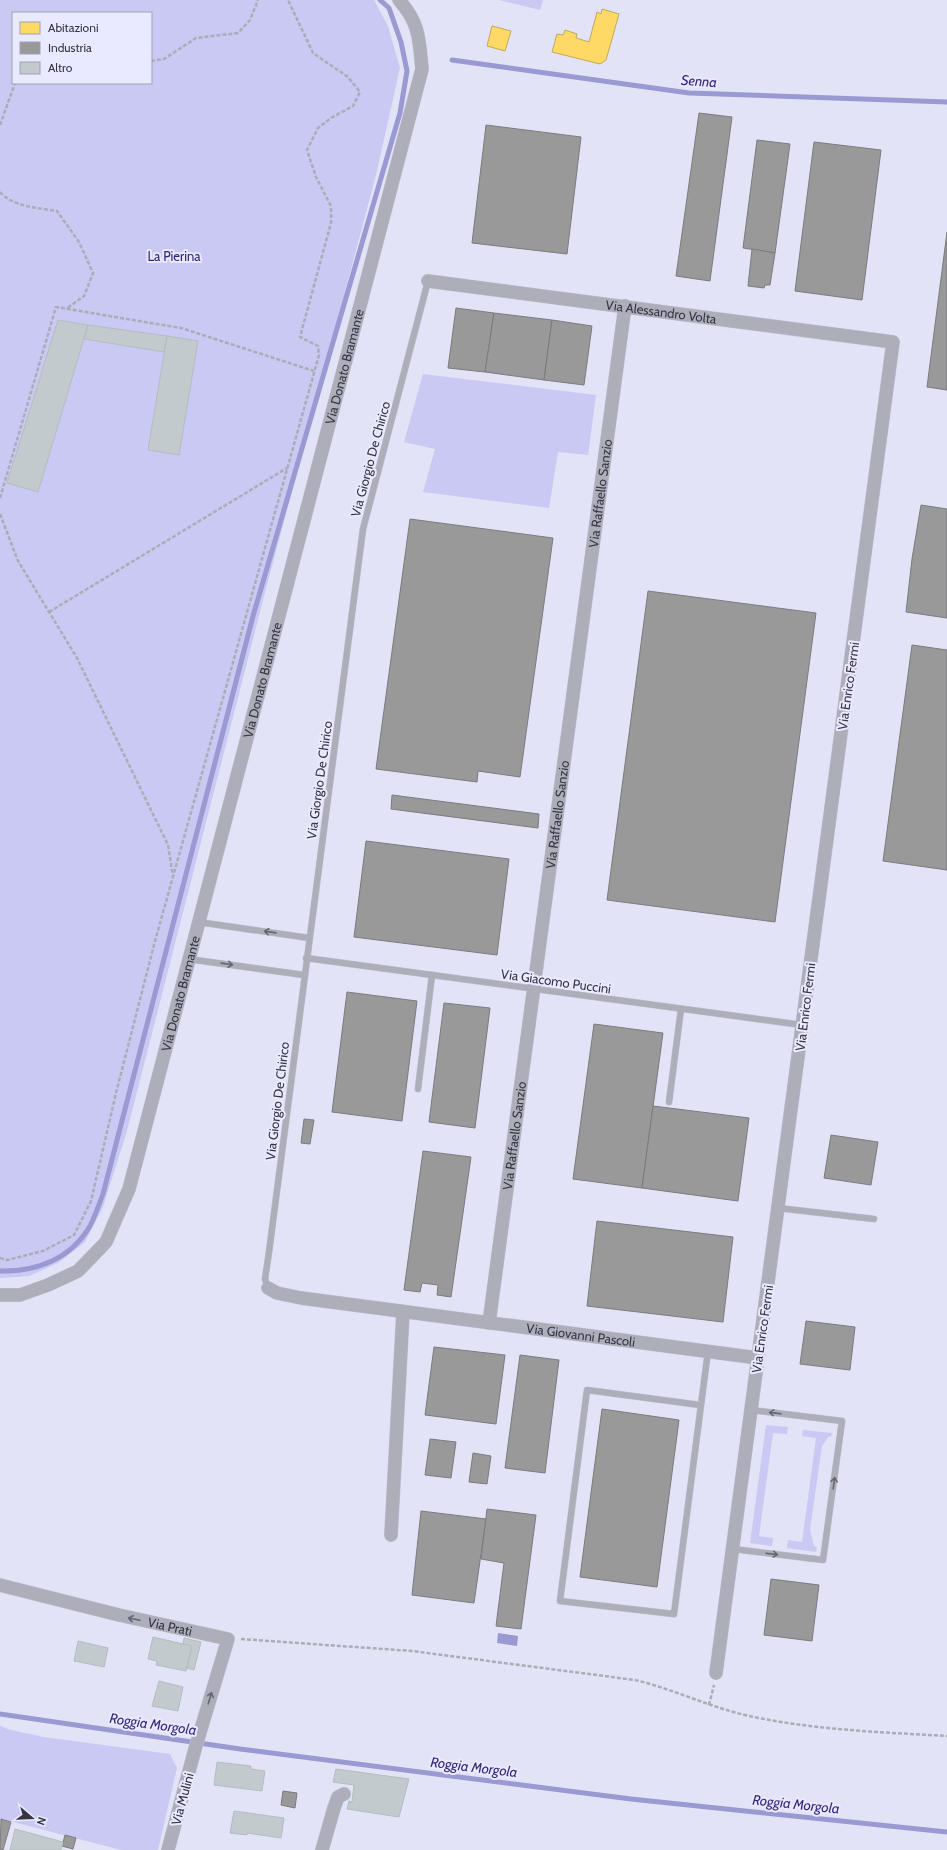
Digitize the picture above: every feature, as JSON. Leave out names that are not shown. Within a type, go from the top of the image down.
[{"type":"street","name":"Via Donato Bramante","points":[[0,1295],[20,1295],[78,1271],[106,1242],[128,1189],[422,69],[418,30],[406,2]]},
{"type":"street","name":"Via Alessandro Volta","points":[[428,280],[893,342]]},
{"type":"street","name":"Via Raffaello Sanzio","points":[[489,1323],[625,306]]},
{"type":"street","name":"Via Enrico Fermi","points":[[716,1673],[893,342]]},
{"type":"street","name":"Via Giovanni Pascoli","points":[[268,1288],[277,1293],[301,1298],[758,1358]]},
{"type":"street","points":[[391,1534],[403,1312]]},
{"type":"street","name":"Via Prati","points":[[0,1585],[119,1615],[228,1639]]},
{"type":"street","name":"Via Mulini","points":[[168,1850],[195,1749],[228,1639]]},
{"type":"street","points":[[322,1850],[338,1797],[344,1794]]},
{"type":"lane","name":"Via Giorgio De Chirico","points":[[268,1288],[265,1279],[363,529],[428,280]]},
{"type":"lane","points":[[197,922],[309,938]]},
{"type":"lane","name":"Via Giacomo Puccini","points":[[306,958],[803,1026]]},
{"type":"lane","points":[[188,959],[304,975]]},
{"type":"lane","points":[[418,1089],[432,975]]},
{"type":"lane","points":[[669,1102],[681,1009]]},
{"type":"lane","points":[[778,1208],[874,1219]]},
{"type":"lane","points":[[700,1405],[588,1390],[560,1601],[674,1614],[708,1351]]},
{"type":"lane","points":[[733,1549],[824,1560],[842,1422],[751,1410]]},
{"type":"path","points":[[152,61],[164,60],[196,38],[238,33],[250,20],[258,0]]},
{"type":"path","points":[[0,1258],[6,1260],[43,1251],[74,1235],[91,1201],[116,1092],[173,877],[319,355],[318,346],[300,337],[331,223],[331,206],[316,177],[307,150],[318,128],[331,118],[352,106],[360,92],[348,77],[313,53],[288,0]]},
{"type":"path","points":[[0,125],[15,84]]},
{"type":"path","points":[[0,192],[4,196],[24,206],[57,211],[79,242],[93,273],[84,296],[66,309]]},
{"type":"path","points":[[0,498],[56,307],[181,328],[314,371]]},
{"type":"path","points":[[49,612],[287,468]]},
{"type":"path","points":[[0,514],[18,561],[77,658],[168,845],[173,877]]},
{"type":"path","points":[[228,1639],[412,1651],[635,1680],[653,1684],[709,1705],[746,1715],[829,1729],[947,1736]]},
{"type":"path","points":[[709,1705],[716,1673]]},
{"type":"green space","name":"La Pierina","points":[[0,0],[374,0],[388,26],[400,68],[376,175],[262,604],[127,1131],[103,1207],[85,1242],[58,1263],[29,1276],[0,1278]]},
{"type":"green space","points":[[499,0],[543,0],[540,10]]},
{"type":"green space","points":[[423,374],[596,395],[588,455],[558,452],[549,508],[423,492],[435,449],[404,442]]},
{"type":"green space","points":[[766,1425],[788,1427],[787,1434],[773,1433],[759,1536],[773,1538],[772,1546],[750,1543]]},
{"type":"green space","points":[[803,1430],[832,1433],[831,1437],[829,1436],[822,1446],[810,1530],[814,1546],[817,1547],[816,1552],[787,1548],[788,1540],[802,1542],[816,1438],[802,1436]]},
{"type":"green space","points":[[0,1726],[11,1730],[44,1737],[170,1754],[177,1768],[158,1850],[121,1850],[2,1819],[0,1823]]},
{"type":"shaded area","points":[[498,1633],[518,1636],[517,1646],[497,1643]]},
{"type":"building: Abitazioni","points":[[602,9],[619,14],[606,60],[600,64],[552,52],[557,34],[563,35],[565,30],[577,34],[576,38],[589,42],[597,12],[601,14]]},
{"type":"building: Abitazioni","points":[[492,26],[511,31],[505,51],[487,46]]},
{"type":"building: Industria","points":[[699,113],[732,117],[710,281],[676,276]]},
{"type":"building: Industria","points":[[486,125],[581,137],[567,254],[472,243]]},
{"type":"building: Industria","points":[[757,140],[790,144],[775,253],[743,248]]},
{"type":"building: Industria","points":[[814,142],[881,150],[862,300],[795,291]]},
{"type":"building: Industria","points":[[947,232],[947,390],[927,387]]},
{"type":"building: Industria","points":[[752,249],[775,253],[770,285],[765,285],[764,288],[748,286]]},
{"type":"building: Industria","points":[[456,308],[494,313],[485,372],[448,368]]},
{"type":"building: Industria","points":[[494,313],[552,320],[544,380],[485,372]]},
{"type":"building: Industria","points":[[552,320],[592,326],[584,385],[544,380]]},
{"type":"building: Industria","points":[[921,505],[947,509],[947,618],[906,612],[912,559]]},
{"type":"building: Industria","points":[[410,519],[553,538],[520,777],[478,771],[477,782],[376,769]]},
{"type":"building: Industria","points":[[648,591],[816,613],[775,922],[607,900]]},
{"type":"building: Industria","points":[[912,645],[947,650],[947,870],[883,861]]},
{"type":"building: Industria","points":[[392,795],[539,814],[538,828],[391,809]]},
{"type":"building: Industria","points":[[366,841],[509,859],[497,955],[354,937]]},
{"type":"building: Industria","points":[[347,992],[417,1001],[402,1121],[332,1112]]},
{"type":"building: Industria","points":[[444,1003],[490,1008],[475,1128],[429,1122]]},
{"type":"building: Industria","points":[[594,1024],[663,1033],[642,1188],[573,1179]]},
{"type":"building: Industria","points":[[653,1106],[749,1118],[738,1201],[642,1188]]},
{"type":"building: Industria","points":[[304,1119],[314,1120],[310,1144],[301,1143]]},
{"type":"building: Industria","points":[[831,1135],[878,1142],[871,1185],[824,1178]]},
{"type":"building: Industria","points":[[423,1151],[471,1157],[451,1297],[437,1295],[438,1285],[422,1283],[420,1292],[404,1290]]},
{"type":"building: Industria","points":[[597,1221],[733,1237],[723,1322],[587,1306]]},
{"type":"building: Industria","points":[[806,1321],[855,1327],[850,1370],[800,1364]]},
{"type":"building: Industria","points":[[434,1347],[505,1355],[496,1424],[425,1415]]},
{"type":"building: Industria","points":[[520,1355],[559,1360],[545,1473],[505,1468]]},
{"type":"building: Industria","points":[[602,1409],[679,1420],[657,1587],[580,1577]]},
{"type":"building: Industria","points":[[430,1439],[456,1442],[451,1478],[425,1475]]},
{"type":"building: Industria","points":[[473,1453],[491,1456],[487,1484],[469,1482]]},
{"type":"building: Industria","points":[[487,1509],[536,1515],[521,1629],[496,1626],[504,1563],[481,1559]]},
{"type":"building: Industria","points":[[421,1511],[486,1519],[474,1603],[412,1595]]},
{"type":"building: Industria","points":[[771,1579],[819,1585],[812,1641],[764,1635]]},
{"type":"building: Industria","points":[[283,1791],[297,1793],[295,1808],[281,1805]]},
{"type":"building: Industria","points":[[1,1819],[11,1822],[3,1850],[0,1850]]},
{"type":"building: Industria","points":[[65,1835],[76,1838],[73,1849],[62,1846]]},
{"type":"building: Altro","points":[[58,320],[88,325],[38,492],[7,483]]},
{"type":"building: Altro","points":[[88,325],[167,336],[164,352],[84,339]]},
{"type":"building: Altro","points":[[167,336],[198,341],[179,455],[148,450]]},
{"type":"building: Altro","points":[[153,1637],[192,1646],[186,1671],[156,1665],[157,1661],[148,1659]]},
{"type":"building: Altro","points":[[184,1638],[201,1642],[194,1670],[187,1668],[192,1646],[183,1644]]},
{"type":"building: Altro","points":[[78,1641],[108,1648],[104,1667],[74,1661]]},
{"type":"building: Altro","points":[[159,1681],[183,1687],[178,1711],[152,1706]]},
{"type":"building: Altro","points":[[217,1762],[251,1766],[251,1769],[265,1771],[262,1791],[214,1785]]},
{"type":"building: Altro","points":[[336,1769],[409,1779],[399,1817],[347,1809],[349,1801],[352,1802],[354,1785],[333,1782]]},
{"type":"building: Altro","points":[[234,1811],[284,1818],[281,1838],[247,1833],[247,1835],[230,1833]]},
{"type":"building: Altro","points":[[15,1829],[63,1842],[61,1850],[10,1850]]},
{"type":"waterway","points":[[0,1271],[13,1271],[39,1266],[63,1255],[73,1247],[90,1226],[103,1194],[253,616],[400,113],[407,71],[401,42],[389,8],[380,0]]},
{"type":"waterway","name":"Senna","points":[[452,60],[689,93],[947,102]]},
{"type":"waterway","name":"Roggia Morgola","points":[[0,1714],[240,1749],[631,1799],[947,1832]]}]
